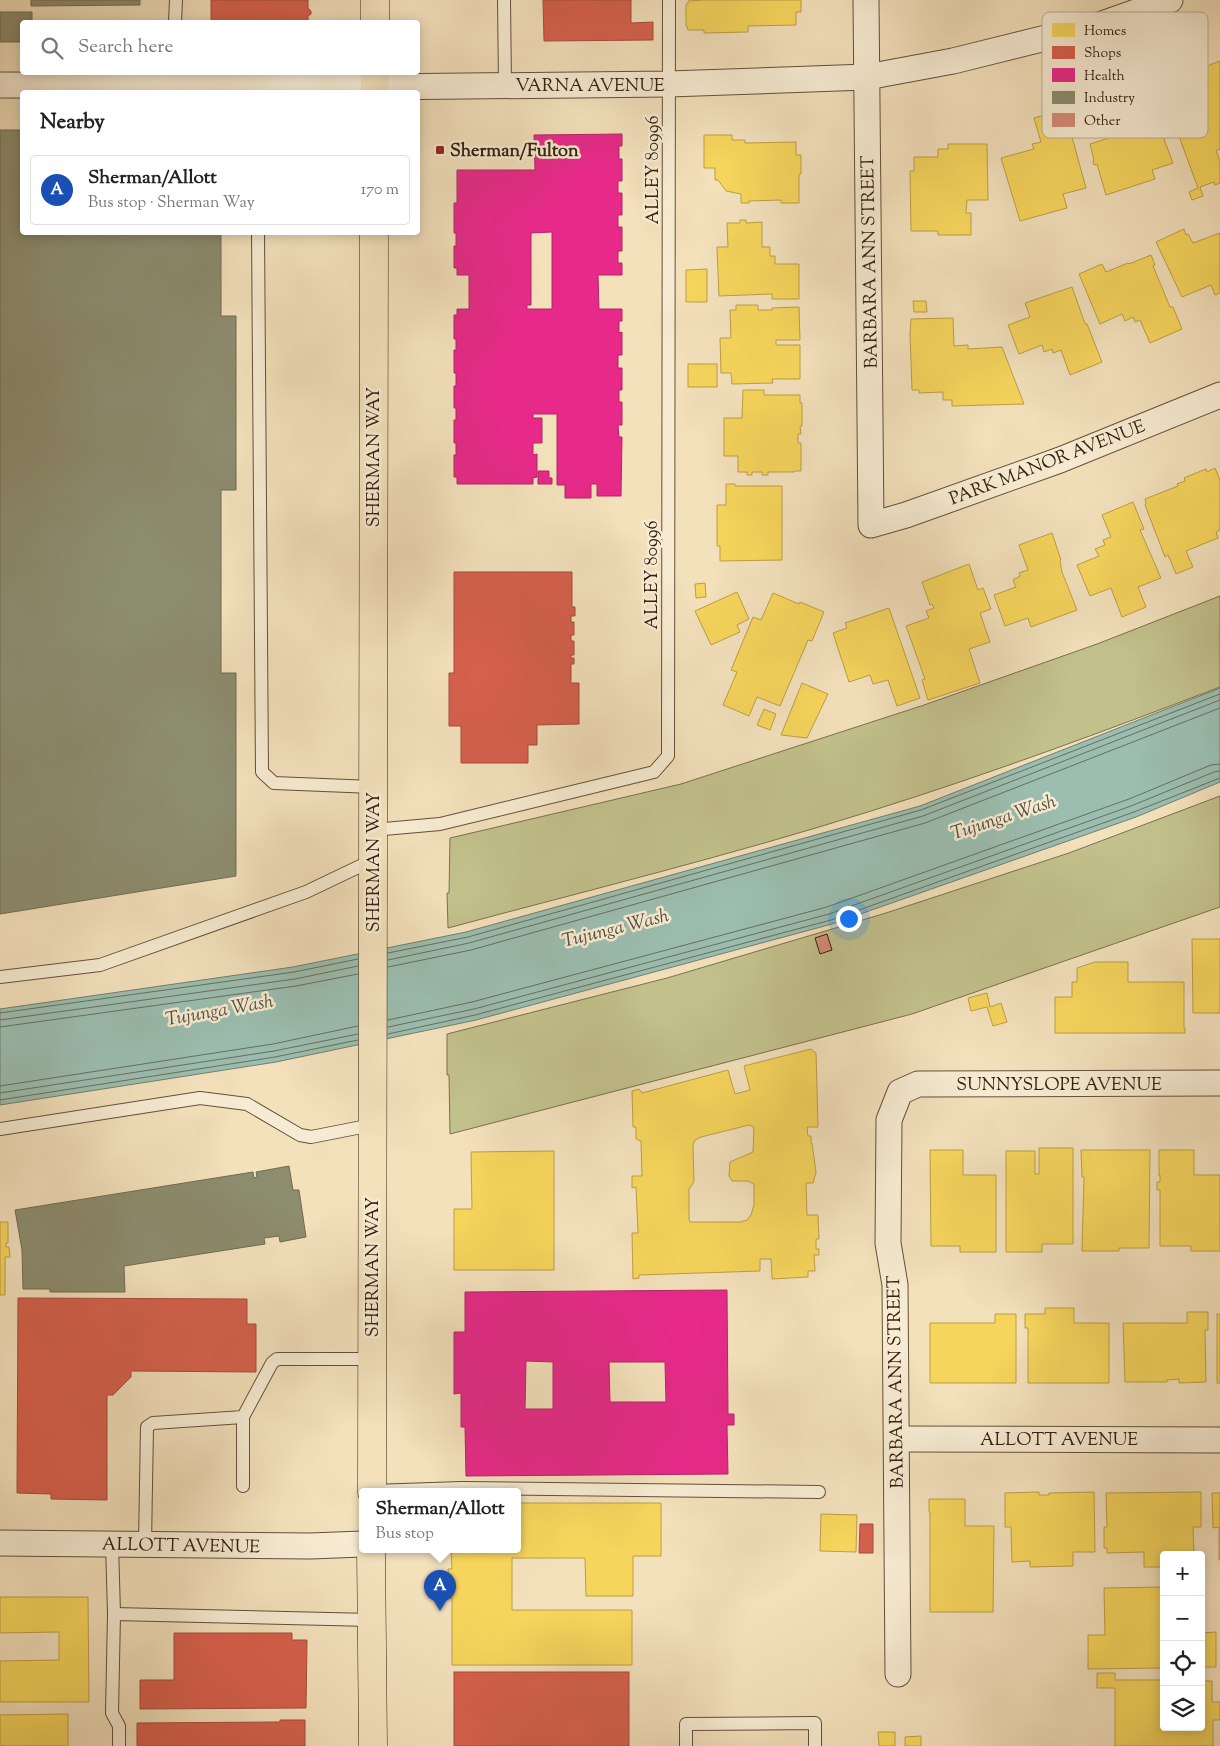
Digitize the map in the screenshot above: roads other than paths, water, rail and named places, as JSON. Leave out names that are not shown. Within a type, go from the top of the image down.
[{"type":"main road","points":[[375,0],[375,20]]},
{"type":"main road","name":"SHERMAN WAY","points":[[372,1488],[374,235]]},
{"type":"main road","points":[[371,1553],[373,1746]]},
{"type":"street","name":"BARBARA ANN STREET","points":[[866,0],[872,525]]},
{"type":"street","name":"VARNA AVENUE","points":[[1136,12],[1170,0]]},
{"type":"street","name":"VARNA AVENUE","points":[[0,85],[174,79],[257,89],[375,84],[669,84],[867,77],[953,61],[1042,39]]},
{"type":"street","name":"PARK MANOR AVENUE","points":[[872,525],[906,515],[1060,460],[1220,395]]},
{"type":"street","name":"SUNNYSLOPE AVENUE","points":[[900,1092],[918,1084],[1220,1083]]},
{"type":"street","name":"BARBARA ANN STREET","points":[[898,1674],[895,1285],[888,1243],[888,1224],[890,1120],[900,1092]]},
{"type":"street","name":"ALLOTT AVENUE","points":[[897,1439],[1220,1440]]},
{"type":"street","name":"ALLOTT AVENUE","points":[[0,1543],[301,1546],[359,1544]]},
{"type":"lane","points":[[175,20],[176,0]]},
{"type":"lane","points":[[504,0],[505,85]]},
{"type":"lane","name":"ALLEY 80996","points":[[373,830],[440,824],[654,772],[668,756],[669,0]]},
{"type":"lane","points":[[258,235],[262,772],[274,783],[373,787]]},
{"type":"lane","points":[[0,977],[100,965],[306,892],[373,860]]},
{"type":"lane","points":[[0,1129],[200,1098],[247,1104],[300,1135],[311,1137],[372,1125]]},
{"type":"lane","points":[[244,1486],[244,1417],[272,1363],[277,1359],[372,1359]]},
{"type":"lane","points":[[145,1544],[147,1427],[153,1423],[244,1417]]},
{"type":"lane","points":[[521,1489],[819,1492]]},
{"type":"lane","points":[[112,1544],[114,1614],[112,1713],[119,1726],[120,1746]]},
{"type":"lane","points":[[114,1614],[372,1620]]},
{"type":"lane","points":[[686,1746],[686,1724],[815,1723],[815,1746]]},
{"type":"water","name":"Tujunga Wash","points":[[1220,688],[1220,782],[1136,817],[832,924],[476,1020],[276,1062],[0,1105],[0,1009],[293,967],[466,932],[920,806]]},
{"type":"place","name":"Sherman/Fulton","points":[[440,150]]},
{"type":"place","name":"Sherman/Allott","points":[[440,1611]]}]
